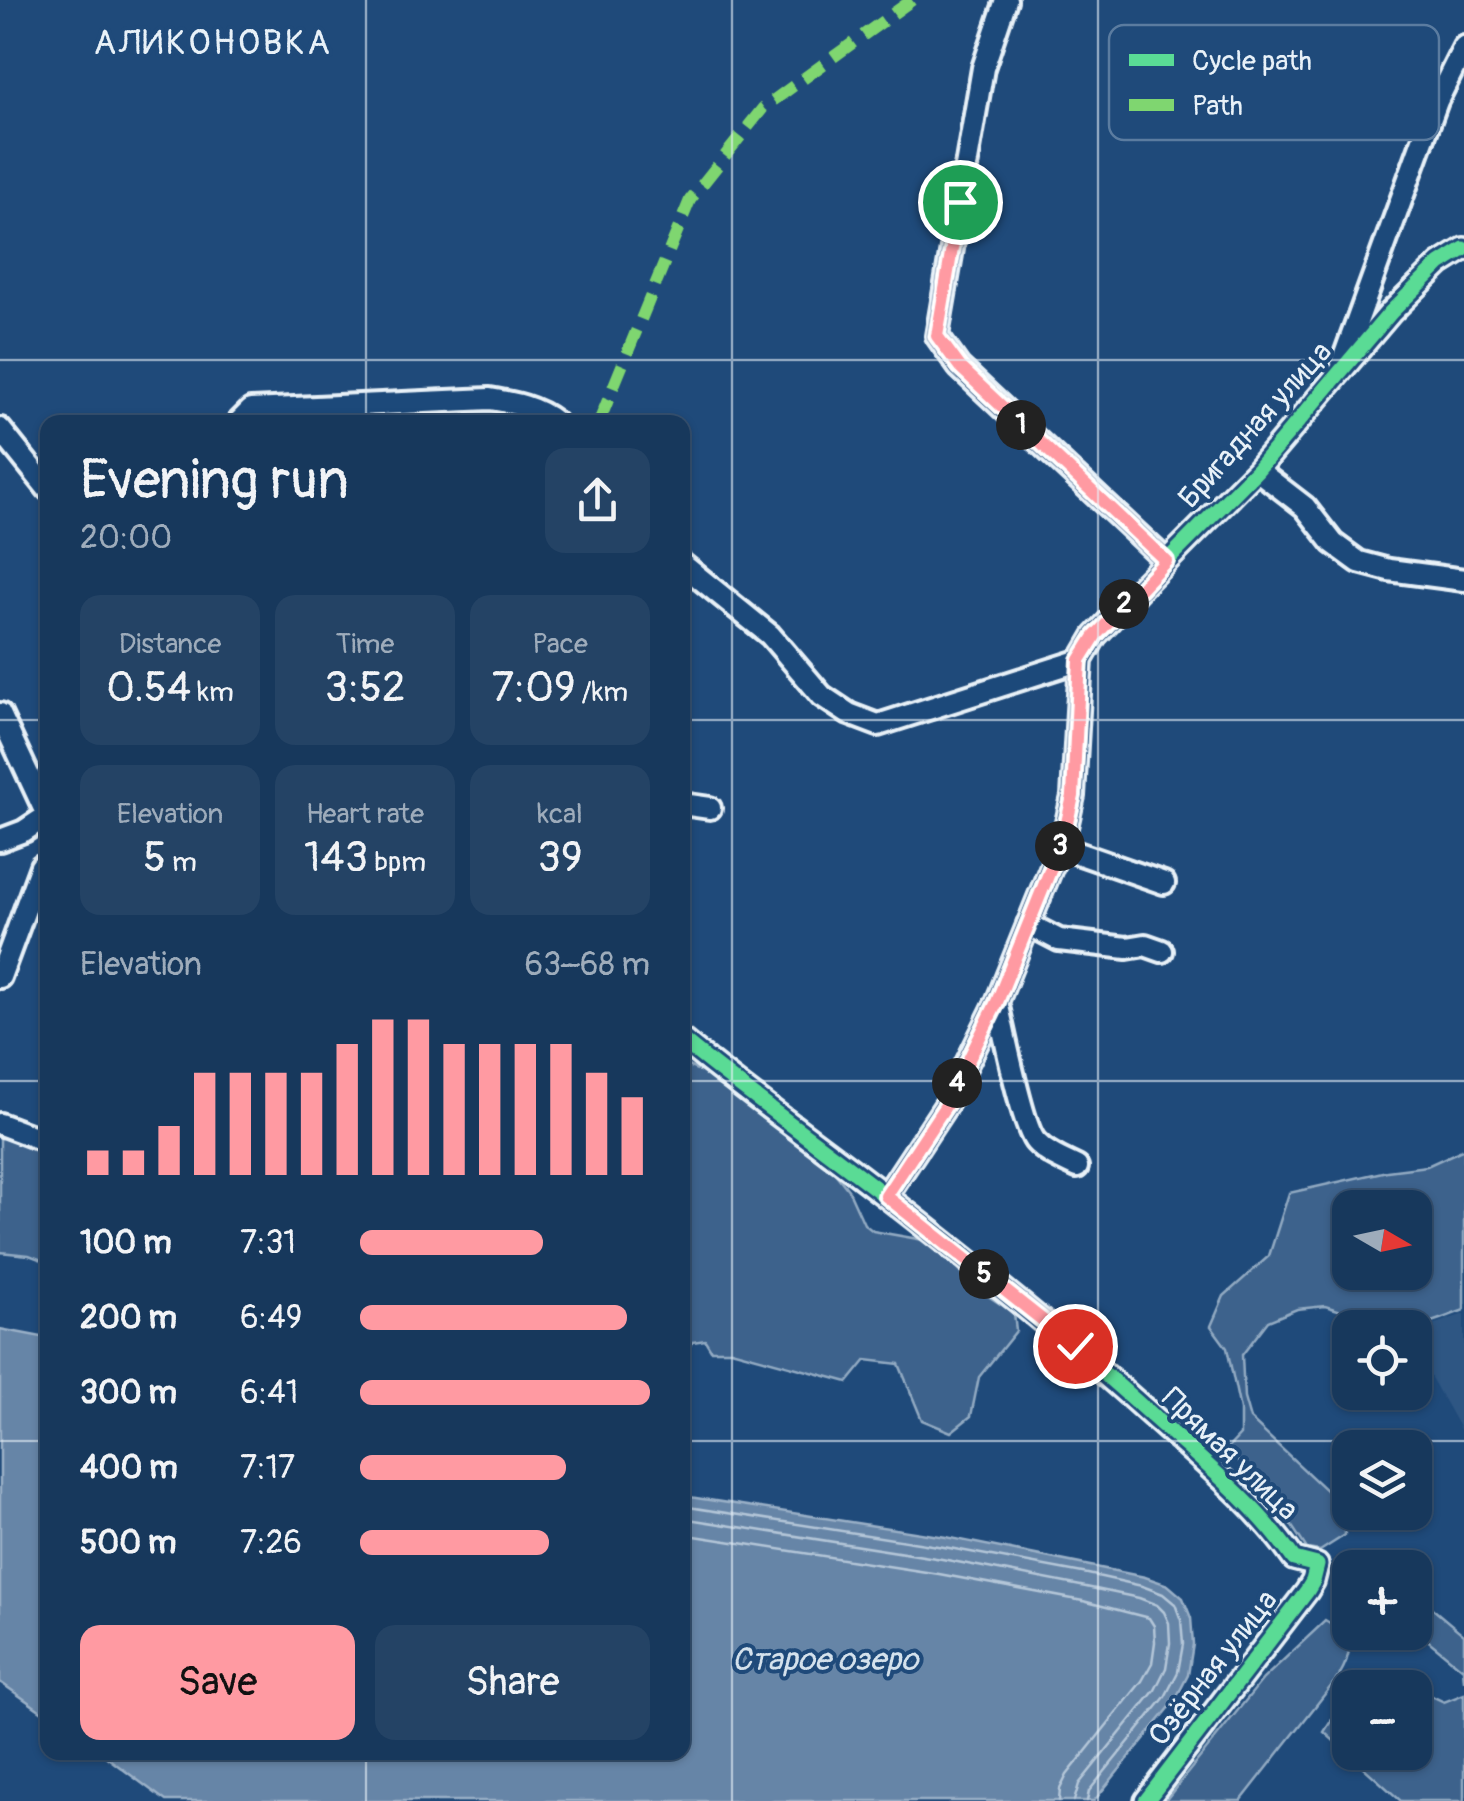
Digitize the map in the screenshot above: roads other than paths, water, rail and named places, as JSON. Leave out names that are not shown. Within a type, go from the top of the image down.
[{"type":"street","points":[[1006,0],[983,68],[937,336],[960,367],[1166,561]]},
{"type":"street","name":"Бригадная улица","points":[[1439,95],[1464,46]]},
{"type":"street","name":"Бригадная улица","points":[[1336,379],[1422,140]]},
{"type":"street","name":"Бригадная улица","points":[[1080,660],[1095,636],[1258,470],[1392,312],[1440,264],[1464,249]]},
{"type":"street","points":[[246,415],[251,410],[490,399],[522,404],[543,415]]},
{"type":"street","points":[[0,429],[40,479]]},
{"type":"street","name":"Бригадная улица","points":[[1258,470],[1305,507],[1333,543],[1360,562],[1464,580]]},
{"type":"street","points":[[690,570],[770,634],[822,696],[849,714],[878,725],[1080,660],[1073,796],[1060,846],[997,1002],[948,1102],[886,1196]]},
{"type":"street","points":[[0,714],[40,800]]},
{"type":"street","points":[[690,805],[710,808]]},
{"type":"street","points":[[0,840],[40,820]]},
{"type":"street","points":[[24,831],[40,861]]},
{"type":"street","points":[[1060,846],[1164,884]]},
{"type":"street","points":[[0,977],[40,879]]},
{"type":"street","points":[[1028,924],[1060,940],[1127,948],[1146,945],[1162,951]]},
{"type":"street","points":[[997,1002],[1033,1139],[1054,1156],[1077,1166]]},
{"type":"street","name":"Прямая улица","points":[[690,1046],[1075,1346],[1246,1501],[1294,1560],[1317,1565]]},
{"type":"street","points":[[0,1124],[40,1139]]},
{"type":"street","name":"Озёрная улица","points":[[1146,1801],[1307,1591],[1317,1565]]},
{"type":"water","points":[[0,1329],[40,1337],[40,1710],[0,1682]]},
{"type":"water","name":"Старое озеро","points":[[690,1497],[946,1537],[1145,1577],[1168,1585],[1183,1598],[1191,1618],[1193,1644],[1188,1675],[1174,1702],[1094,1801],[166,1801],[110,1760],[690,1760]]},
{"type":"district","name":"АЛИКОНОВКА","points":[[213,43]]}]
